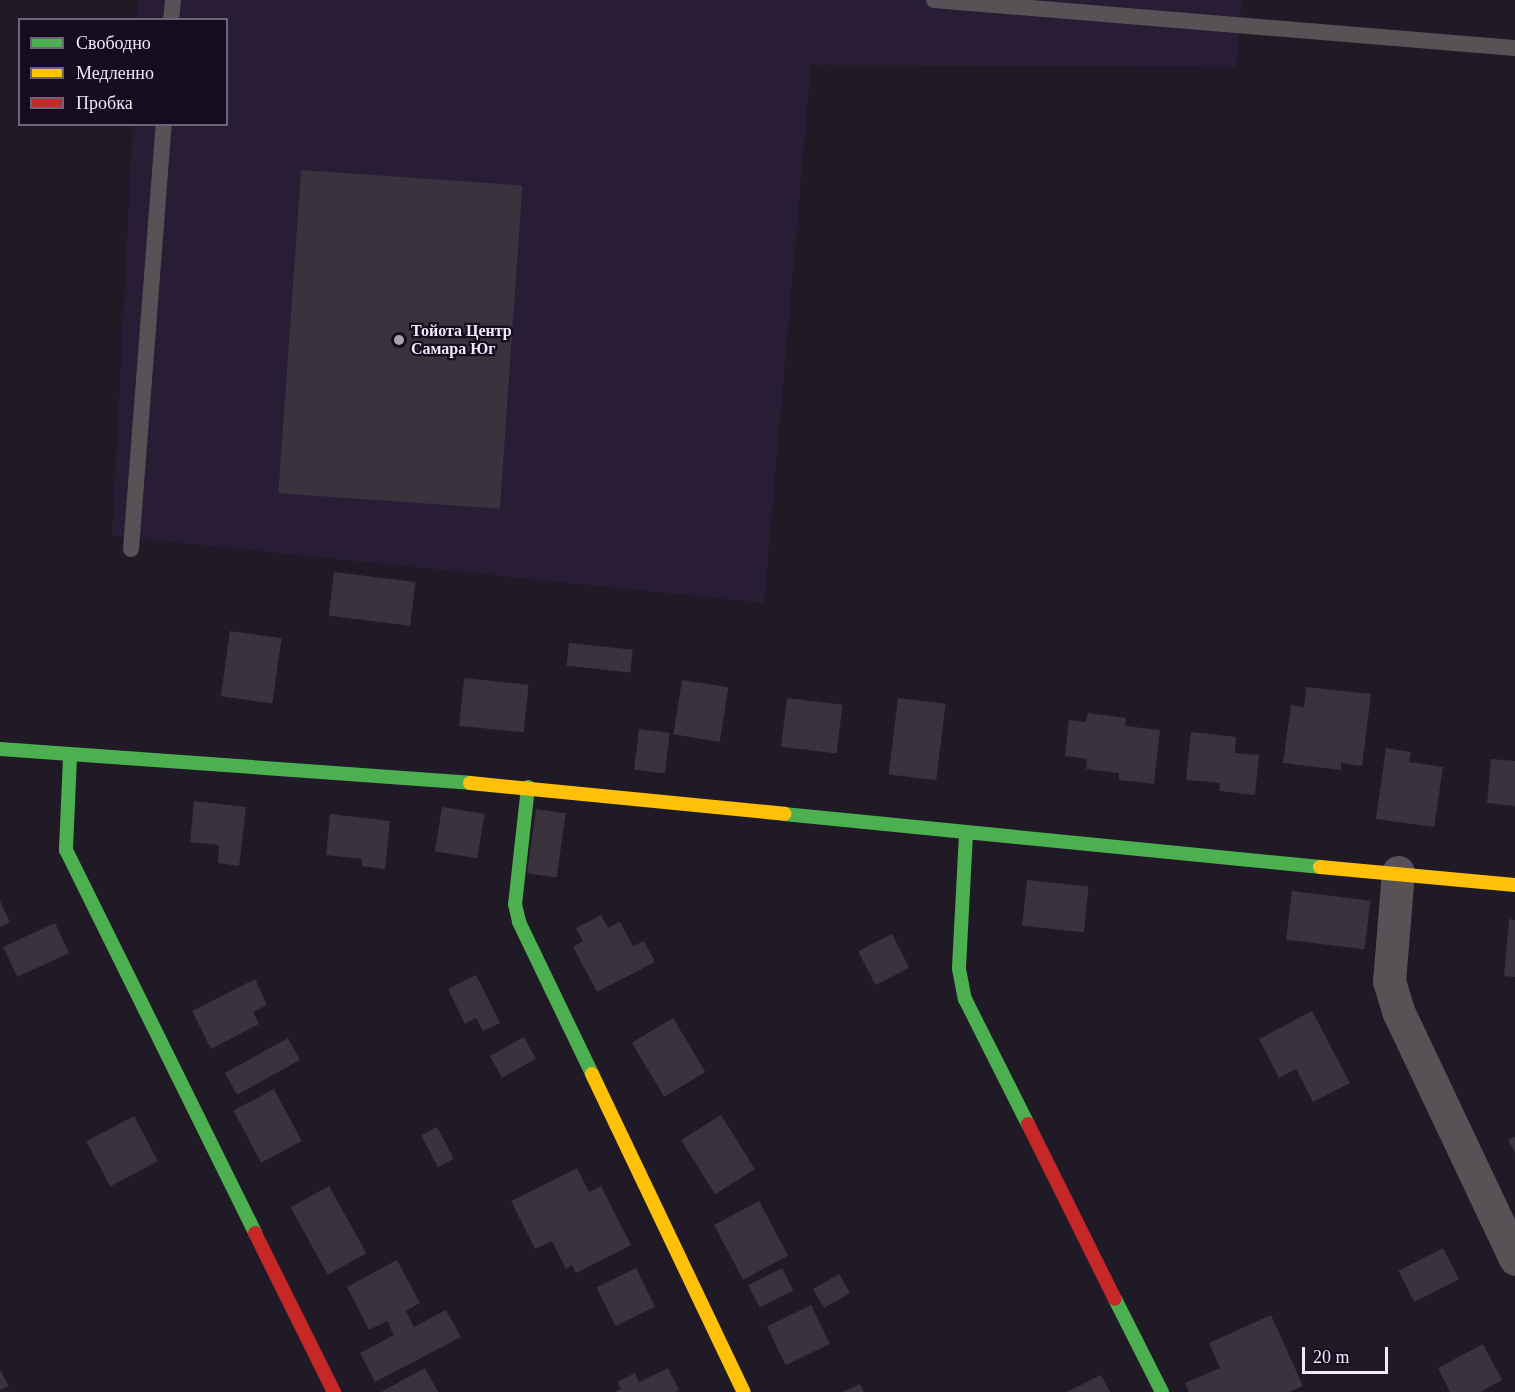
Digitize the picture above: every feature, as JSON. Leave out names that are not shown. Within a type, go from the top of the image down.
[{"type":"street","points":[[0,749],[70,757],[528,787],[966,834],[1515,885]]},
{"type":"street","points":[[70,757],[66,850],[334,1392]]},
{"type":"street","points":[[528,787],[515,904],[519,922],[744,1392]]},
{"type":"street","points":[[966,834],[959,969],[965,999],[1162,1392]]},
{"type":"street","points":[[1398,873],[1389,981],[1398,1011],[1515,1259]]},
{"type":"lane","points":[[171,18],[173,0]]},
{"type":"lane","points":[[934,0],[1515,48]]},
{"type":"lane","points":[[131,549],[164,126]]},
{"type":"shaded area","points":[[139,0],[1242,0],[1236,67],[811,65],[764,603],[112,536],[133,126],[228,126],[228,18],[138,18]]},
{"type":"building","name":"Тойота Центр Самара Юг","points":[[301,170],[522,185],[500,509],[278,493]]},
{"type":"building","points":[[334,572],[415,582],[410,626],[329,616]]},
{"type":"building","points":[[230,631],[281,638],[272,704],[221,696]]},
{"type":"building","points":[[569,643],[633,650],[630,673],[567,666]]},
{"type":"building","points":[[464,678],[529,685],[524,733],[459,726]]},
{"type":"building","points":[[682,680],[728,687],[720,742],[673,734]]},
{"type":"building","points":[[1306,687],[1371,694],[1362,766],[1341,763],[1341,770],[1283,763],[1291,705],[1304,707]]},
{"type":"building","points":[[787,698],[843,705],[837,753],[781,747]]},
{"type":"building","points":[[898,698],[946,704],[936,780],[889,774]]},
{"type":"building","points":[[1088,713],[1126,718],[1125,726],[1160,730],[1154,784],[1119,780],[1119,773],[1086,769],[1087,759],[1065,756],[1069,720],[1086,722]]},
{"type":"building","points":[[639,729],[670,733],[665,773],[634,770]]},
{"type":"building","points":[[1191,732],[1236,737],[1235,753],[1259,755],[1255,795],[1219,791],[1220,783],[1186,780]]},
{"type":"building","points":[[1386,748],[1411,752],[1409,762],[1443,767],[1434,827],[1376,819]]},
{"type":"building","points":[[1491,759],[1515,761],[1515,806],[1487,803]]},
{"type":"building","points":[[194,801],[246,807],[239,866],[218,863],[219,845],[190,842]]},
{"type":"building","points":[[442,807],[484,814],[477,858],[435,851]]},
{"type":"building","points":[[536,809],[566,813],[557,878],[527,873]]},
{"type":"building","points":[[330,814],[390,821],[385,869],[362,866],[362,859],[326,855]]},
{"type":"building","points":[[1027,880],[1089,886],[1084,932],[1022,926]]},
{"type":"building","points":[[1292,891],[1370,901],[1364,949],[1286,940]]},
{"type":"building","points":[[0,901],[10,922],[0,927]]},
{"type":"building","points":[[601,915],[608,928],[620,922],[633,946],[644,941],[655,962],[597,992],[573,947],[583,941],[576,928]]},
{"type":"building","points":[[1509,919],[1515,920],[1515,977],[1504,976]]},
{"type":"building","points":[[55,923],[69,953],[17,977],[3,947]]},
{"type":"building","points":[[892,934],[909,968],[875,985],[858,951]]},
{"type":"building","points":[[476,975],[500,1023],[483,1031],[476,1018],[465,1024],[448,989]]},
{"type":"building","points":[[255,979],[267,1005],[253,1012],[259,1024],[211,1049],[192,1011]]},
{"type":"building","points":[[1312,1011],[1350,1083],[1313,1102],[1296,1069],[1279,1078],[1259,1039]]},
{"type":"building","points":[[673,1018],[705,1072],[664,1097],[632,1043]]},
{"type":"building","points":[[524,1037],[536,1059],[502,1078],[490,1056]]},
{"type":"building","points":[[288,1038],[300,1060],[237,1095],[225,1073]]},
{"type":"building","points":[[274,1089],[302,1141],[261,1163],[233,1111]]},
{"type":"building","points":[[721,1115],[755,1169],[715,1194],[681,1140]]},
{"type":"building","points":[[134,1116],[158,1161],[110,1186],[86,1141]]},
{"type":"building","points":[[437,1127],[454,1159],[438,1167],[421,1135]]},
{"type":"building","points":[[1515,1137],[1515,1153],[1508,1140]]},
{"type":"building","points":[[577,1168],[589,1192],[601,1186],[631,1245],[576,1273],[572,1265],[566,1269],[552,1241],[535,1249],[511,1201]]},
{"type":"building","points":[[329,1186],[366,1253],[328,1275],[291,1207]]},
{"type":"building","points":[[759,1201],[788,1256],[743,1280],[714,1225]]},
{"type":"building","points":[[1443,1248],[1459,1279],[1414,1302],[1398,1271]]},
{"type":"building","points":[[397,1260],[420,1303],[406,1311],[414,1327],[446,1310],[461,1337],[375,1382],[360,1353],[394,1335],[387,1321],[369,1330],[347,1287]]},
{"type":"building","points":[[636,1268],[655,1307],[615,1326],[596,1287]]},
{"type":"building","points":[[782,1268],[793,1290],[759,1308],[748,1285]]},
{"type":"building","points":[[839,1274],[850,1293],[824,1308],[813,1289]]},
{"type":"building","points":[[811,1305],[830,1344],[786,1365],[767,1326]]},
{"type":"building","points":[[1271,1315],[1303,1386],[1289,1392],[1189,1392],[1185,1383],[1220,1368],[1209,1343]]},
{"type":"building","points":[[1483,1344],[1502,1380],[1480,1392],[1450,1392],[1438,1368]]},
{"type":"building","points":[[425,1368],[438,1392],[381,1392]]},
{"type":"building","points":[[668,1368],[679,1390],[676,1392],[614,1392],[621,1389],[617,1382],[635,1373],[639,1382]]},
{"type":"building","points":[[0,1370],[9,1386],[0,1390]]},
{"type":"building","points":[[1101,1375],[1110,1392],[1067,1392]]},
{"type":"building","points":[[860,1384],[864,1392],[843,1392]]},
{"type":"traffic: fast","points":[[0,749],[470,783]]},
{"type":"traffic: fast","points":[[70,757],[66,850],[255,1233]]},
{"type":"traffic: fast","points":[[528,787],[515,904],[519,922],[592,1074]]},
{"type":"traffic: fast","points":[[784,814],[1320,867]]},
{"type":"traffic: fast","points":[[966,834],[959,969],[965,999],[1028,1124]]},
{"type":"traffic: fast","points":[[1115,1299],[1162,1392]]},
{"type":"traffic: slow","points":[[470,783],[784,814]]},
{"type":"traffic: slow","points":[[1320,867],[1515,885]]},
{"type":"traffic: slow","points":[[592,1074],[744,1392]]},
{"type":"traffic: jam","points":[[1028,1124],[1115,1299]]},
{"type":"traffic: jam","points":[[255,1233],[334,1392]]},
{"type":"place","name":"Тойота Центр Самара Юг","points":[[399,340]]}]
